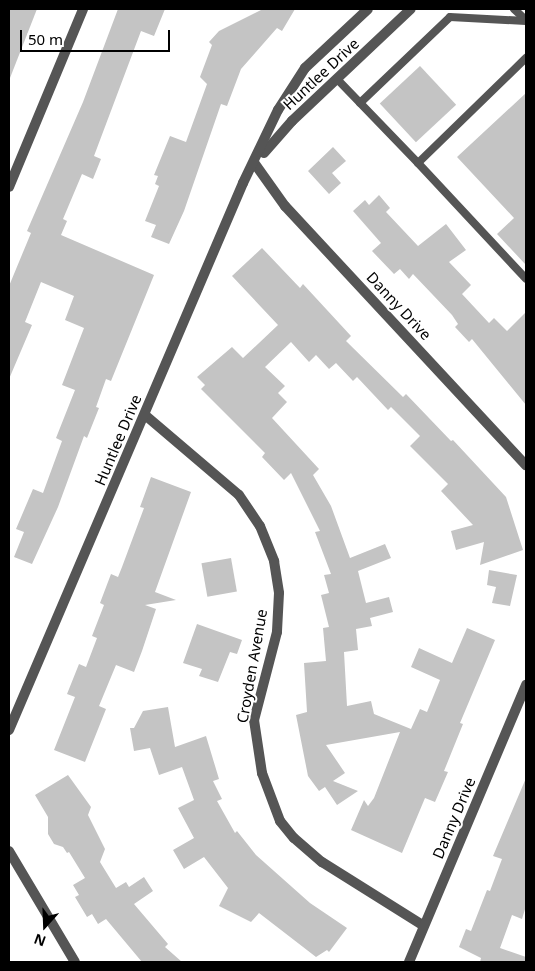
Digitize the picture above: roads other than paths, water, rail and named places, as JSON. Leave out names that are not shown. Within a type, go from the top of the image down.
[{"type":"street","points":[[9,187],[83,9]]},
{"type":"street","name":"Huntlee Drive","points":[[9,730],[244,183],[255,164],[278,110],[305,68],[368,9]]},
{"type":"street","name":"Huntlee Drive","points":[[255,164],[292,121],[411,9]]},
{"type":"street","name":"Danny Drive","points":[[255,164],[285,206],[526,465]]},
{"type":"street","name":"Croyden Avenue","points":[[145,415],[239,495],[260,526],[274,561],[279,593],[277,632],[254,720],[262,773],[280,820],[294,838],[322,862],[424,926]]},
{"type":"street","name":"Danny Drive","points":[[408,962],[526,685]]},
{"type":"street","points":[[9,851],[75,962]]},
{"type":"lane","points":[[514,9],[526,21]]},
{"type":"lane","points":[[360,103],[450,17],[526,21]]},
{"type":"lane","points":[[418,163],[526,58]]},
{"type":"lane","points":[[337,79],[526,279]]}]
